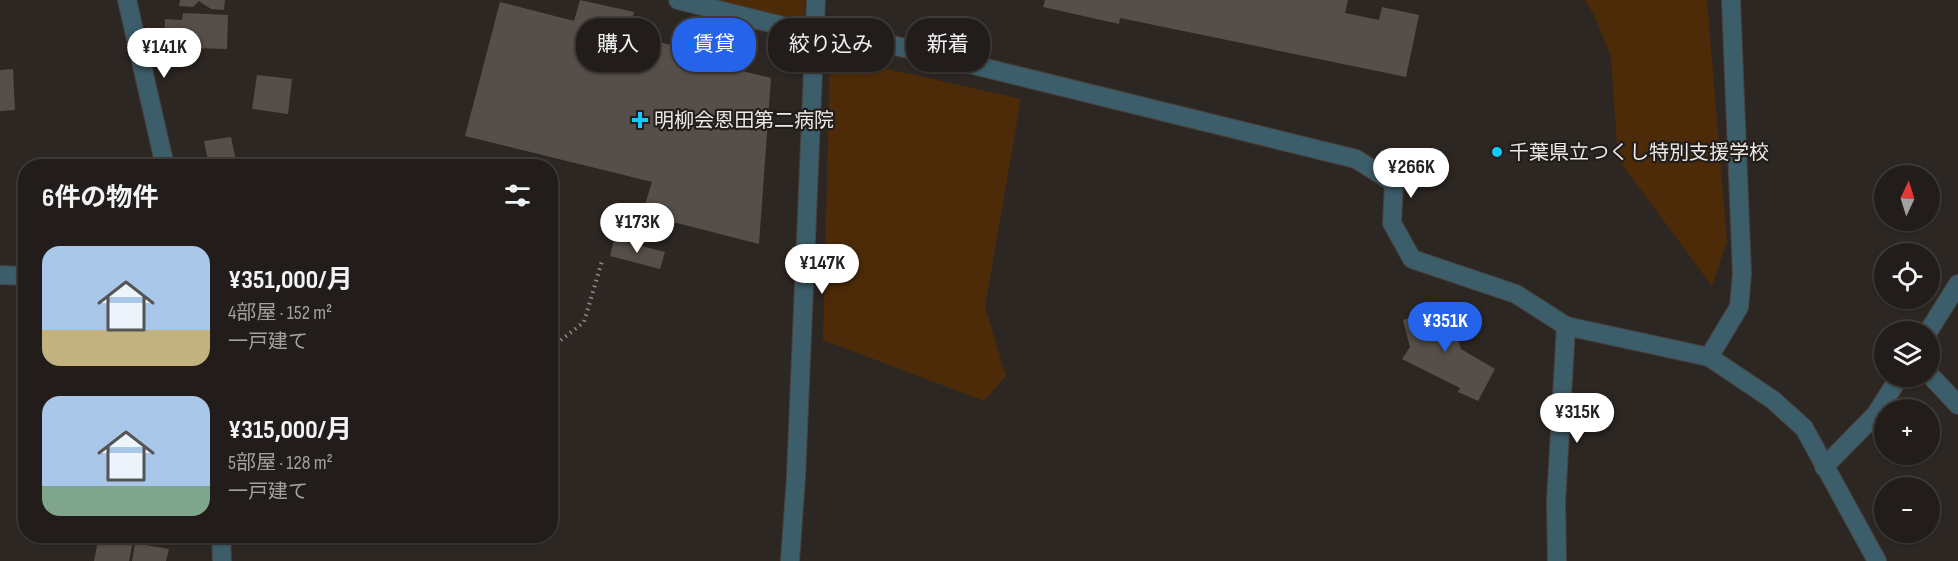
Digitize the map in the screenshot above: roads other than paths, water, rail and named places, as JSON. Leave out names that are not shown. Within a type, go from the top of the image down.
[{"type":"street","points":[[127,0],[163,159]]},
{"type":"street","points":[[678,0],[768,20]]},
{"type":"street","points":[[815,18],[816,0]]},
{"type":"street","points":[[1709,357],[1738,307],[1742,274],[1731,0]]},
{"type":"street","points":[[894,49],[1356,159],[1394,183],[1392,223],[1412,259],[1516,294],[1566,326],[1709,357],[1773,400],[1804,428],[1873,560]]},
{"type":"street","points":[[790,561],[796,477],[813,72]]},
{"type":"street","points":[[0,275],[18,276]]},
{"type":"street","points":[[1935,321],[1958,284]]},
{"type":"street","points":[[1557,561],[1556,502],[1566,326]]},
{"type":"street","points":[[1940,386],[1958,405]]},
{"type":"street","points":[[1824,467],[1876,414],[1893,387]]},
{"type":"street","points":[[221,543],[222,561]]},
{"type":"place","name":"明柳会恩田第二病院","points":[[640,120]]},
{"type":"place","name":"千葉県立つくし特別支援学校","points":[[1497,152]]}]
